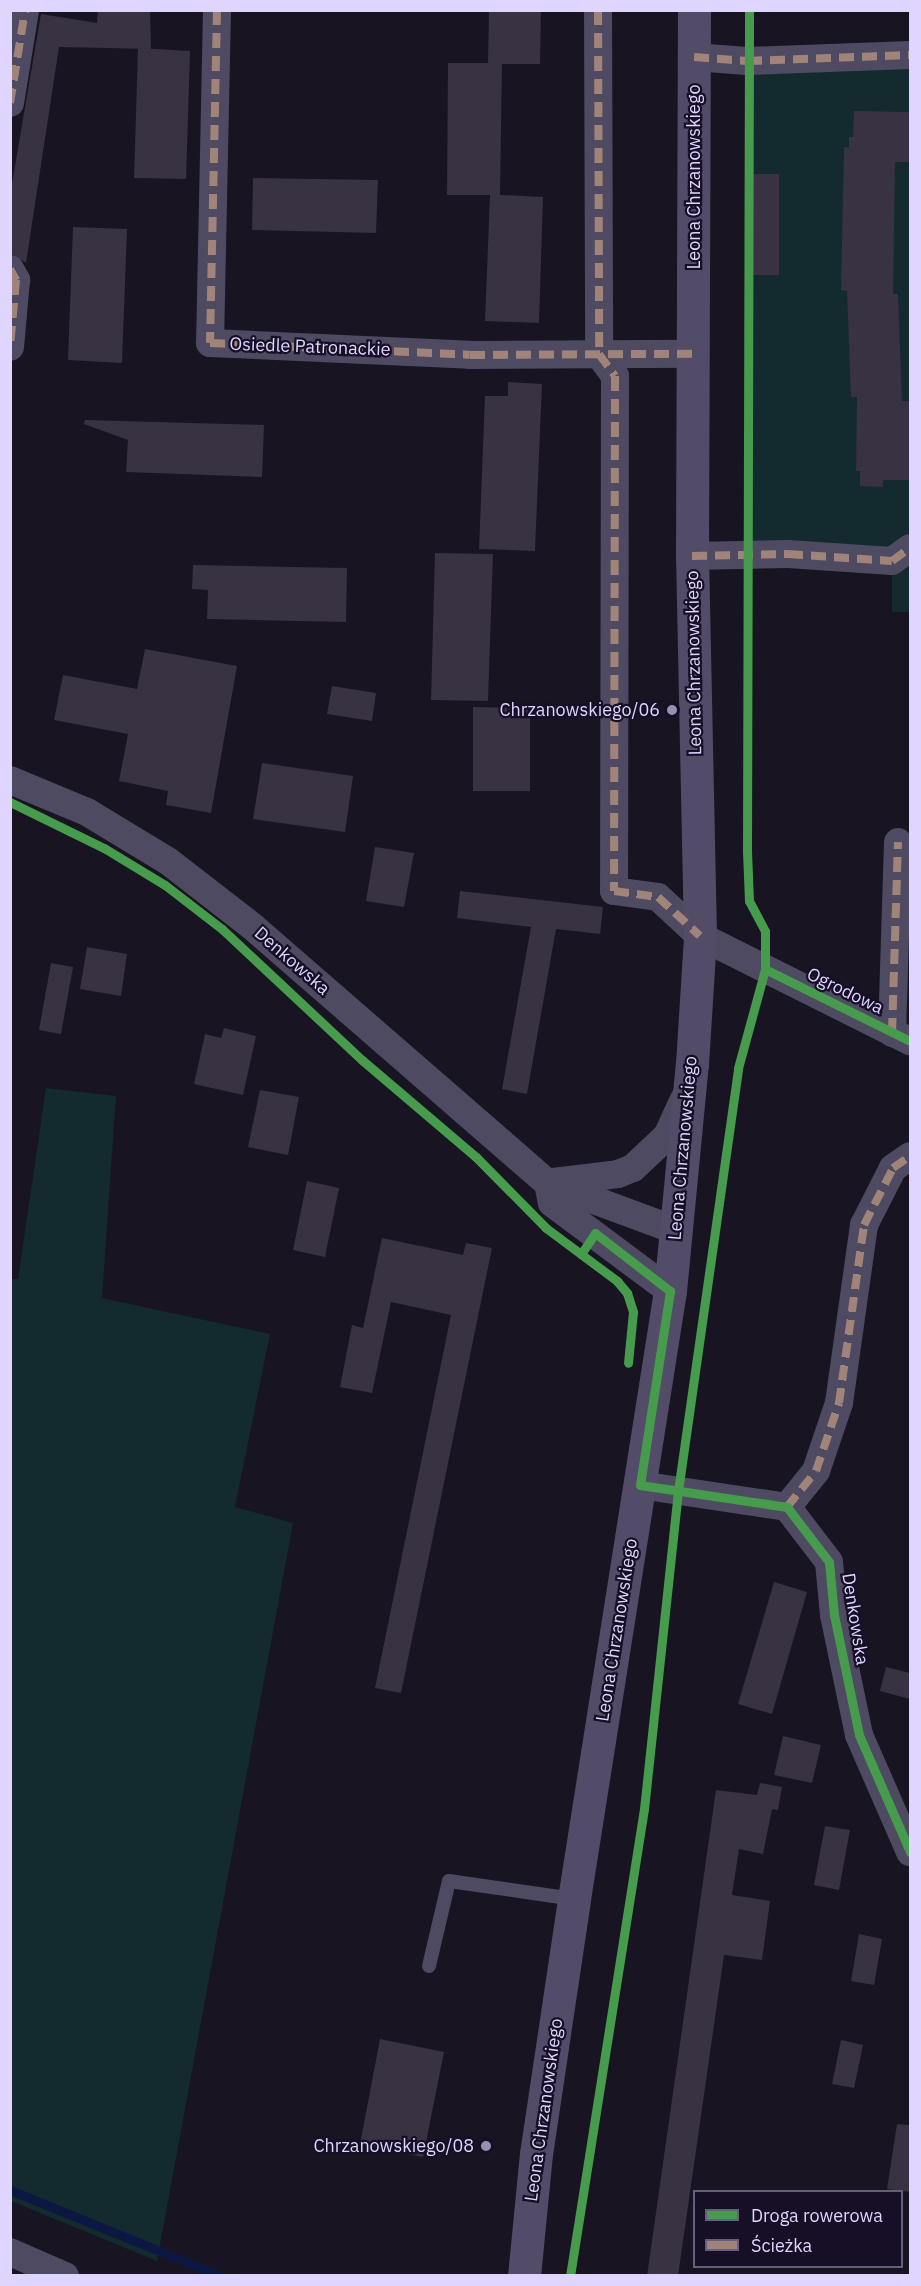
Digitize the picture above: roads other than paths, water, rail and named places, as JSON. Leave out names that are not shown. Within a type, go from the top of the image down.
[{"type":"street","points":[[10,103],[25,10]]},
{"type":"street","name":"Osiedle Patronackie","points":[[217,10],[210,343],[470,355],[693,354]]},
{"type":"street","points":[[598,10],[599,354]]},
{"type":"street","name":"Leona Chrzanowskiego","points":[[524,2276],[536,2154],[670,1291],[700,936],[692,556],[694,10]]},
{"type":"street","points":[[694,57],[747,60],[910,54]]},
{"type":"street","points":[[10,269],[16,280],[10,347]]},
{"type":"street","name":"Ogrodowa","points":[[599,354],[615,376],[614,891],[658,897],[700,936],[901,1037]]},
{"type":"street","points":[[692,556],[788,554],[892,561],[910,548]]},
{"type":"street","name":"Denkowska","points":[[10,780],[87,812],[168,861],[253,927],[548,1183],[675,1230]]},
{"type":"street","points":[[898,842],[901,1037]]},
{"type":"street","points":[[548,1183],[618,1174],[633,1168],[667,1136],[688,1090]]},
{"type":"street","points":[[640,1485],[787,1506],[816,1470],[838,1403],[864,1225],[893,1168],[910,1156]]},
{"type":"street","name":"Denkowska","points":[[548,1183],[552,1203],[670,1291]]},
{"type":"street","name":"Denkowska","points":[[787,1506],[830,1562],[834,1615],[859,1736],[910,1852]]},
{"type":"street","points":[[10,2252],[65,2276]]},
{"type":"lane","points":[[429,1966],[449,1881],[574,1899]]},
{"type":"waterway","points":[[10,2190],[221,2276]]},
{"type":"place","name":"Chrzanowskiego/06","points":[[672,710]]},
{"type":"place","name":"Chrzanowskiego/08","points":[[486,2146]]}]
